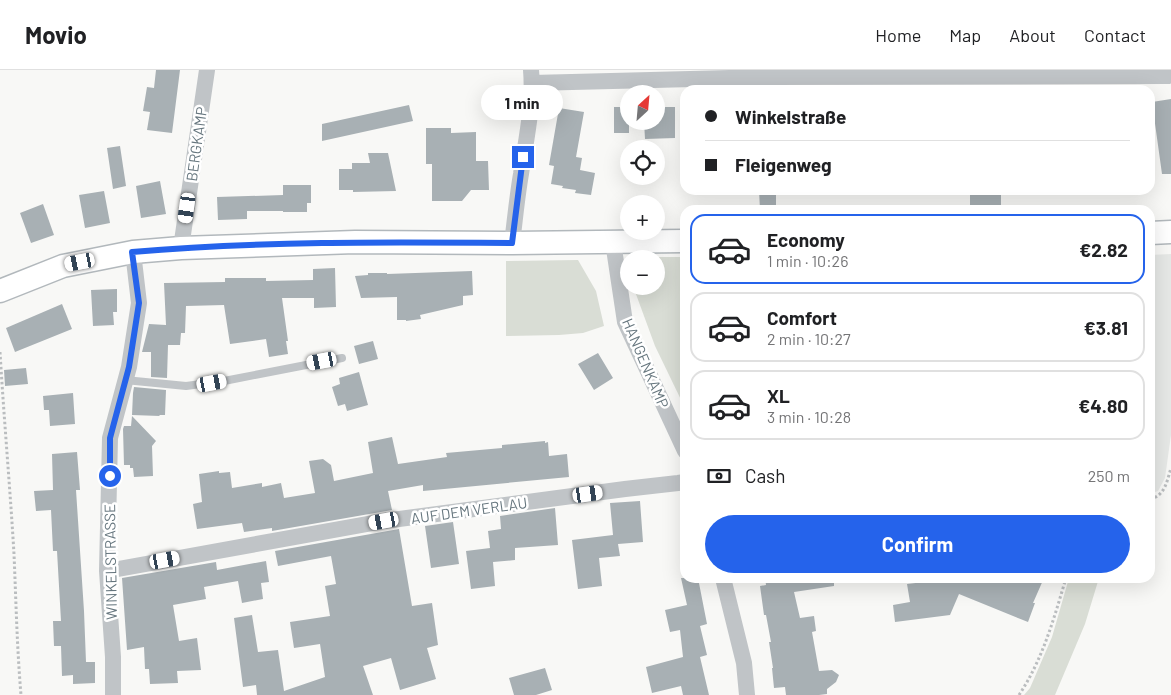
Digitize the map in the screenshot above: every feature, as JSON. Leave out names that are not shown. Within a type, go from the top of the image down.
[{"type":"main road","points":[[1155,233],[1171,232]]},
{"type":"main road","points":[[0,291],[63,266],[132,252],[181,248],[355,242],[680,241]]},
{"type":"street","name":"BERGKAMP","points":[[181,248],[207,70]]},
{"type":"street","points":[[512,243],[529,121],[532,76],[764,79],[984,74],[1168,76],[1171,74]]},
{"type":"street","name":"HANGENKAMP","points":[[612,242],[625,322],[680,440]]},
{"type":"street","name":"WINKELSTRASSE","points":[[113,695],[113,658],[107,571],[110,438],[129,367],[139,303],[132,252]]},
{"type":"street","name":"AUF DEM VERLAU","points":[[107,571],[384,521],[680,483]]},
{"type":"street","points":[[724,583],[744,663],[747,695]]},
{"type":"lane","points":[[125,380],[175,386],[200,385],[342,358]]},
{"type":"path","points":[[0,352],[14,554],[17,656],[21,695]]},
{"type":"path","points":[[1155,497],[1163,492],[1171,468]]},
{"type":"path","points":[[1020,695],[1046,645],[1065,583]]},
{"type":"shaded area","points":[[1171,254],[1171,435],[1165,478],[1158,491],[1155,492],[1155,255]]},
{"type":"shaded area","points":[[665,257],[680,257],[680,398],[655,346],[636,295],[665,295]]},
{"type":"shaded area","points":[[578,260],[596,291],[604,326],[583,333],[506,336],[506,261]]},
{"type":"shaded area","points":[[1068,583],[1097,583],[1085,624],[1055,695],[1024,695],[1030,688],[1052,637]]},
{"type":"building","points":[[156,70],[180,70],[172,133],[147,130],[150,112],[143,111],[147,87],[154,88]]},
{"type":"building","points":[[1171,99],[1171,174],[1162,174],[1155,124],[1155,102]]},
{"type":"building","points":[[409,105],[413,121],[322,141],[322,124]]},
{"type":"building","points":[[614,107],[620,107],[620,130],[629,130],[629,133],[614,133]]},
{"type":"building","points":[[665,107],[675,107],[675,138],[645,139],[644,130],[665,130]]},
{"type":"building","points":[[559,108],[584,112],[576,157],[582,158],[580,170],[595,173],[591,195],[575,193],[576,190],[551,184],[554,166],[549,165]]},
{"type":"building","points":[[426,128],[451,128],[451,133],[476,132],[476,161],[488,161],[489,190],[471,190],[462,201],[432,201],[432,164],[426,164]]},
{"type":"building","points":[[120,146],[126,186],[113,189],[107,148]]},
{"type":"building","points":[[368,153],[388,153],[396,191],[353,192],[353,190],[339,190],[339,169],[352,169],[352,163],[370,163]]},
{"type":"building","points":[[160,181],[166,214],[141,218],[136,186]]},
{"type":"building","points":[[283,185],[311,185],[311,203],[307,203],[307,212],[247,211],[247,219],[218,220],[217,197],[283,195]]},
{"type":"building","points":[[104,191],[110,223],[85,228],[79,195]]},
{"type":"building","points":[[759,195],[776,195],[776,205],[760,205]]},
{"type":"building","points":[[970,195],[1001,195],[1001,205],[970,205]]},
{"type":"building","points":[[43,204],[54,235],[31,243],[20,213]]},
{"type":"building","points":[[335,268],[336,307],[314,308],[314,298],[282,298],[288,354],[269,357],[266,339],[230,344],[224,305],[186,306],[185,333],[181,333],[180,345],[168,345],[167,378],[151,377],[151,352],[142,352],[149,324],[166,325],[164,283],[225,282],[225,278],[266,278],[266,281],[313,280],[313,269]]},
{"type":"building","points":[[472,271],[473,295],[463,296],[463,305],[420,315],[421,319],[406,321],[397,320],[397,297],[361,298],[355,276],[368,275],[368,273]]},
{"type":"building","points":[[117,289],[117,312],[113,312],[114,325],[93,326],[91,290]]},
{"type":"building","points":[[62,304],[72,329],[15,352],[6,328]]},
{"type":"building","points":[[373,341],[378,359],[359,364],[354,346]]},
{"type":"building","points":[[598,353],[613,378],[594,390],[578,364]]},
{"type":"building","points":[[26,368],[28,384],[5,386],[4,370]]},
{"type":"building","points":[[359,372],[368,405],[347,411],[345,404],[338,406],[332,387],[340,384],[339,378]]},
{"type":"building","points":[[134,387],[166,390],[165,415],[132,415]]},
{"type":"building","points":[[73,393],[75,424],[50,426],[49,410],[44,410],[43,396]]},
{"type":"building","points":[[132,416],[156,441],[152,446],[153,476],[134,477],[133,468],[130,468],[130,465],[124,465],[123,429],[124,426],[131,426]]},
{"type":"building","points":[[392,437],[398,464],[447,457],[446,453],[502,448],[502,445],[545,441],[545,443],[548,442],[549,456],[567,454],[569,477],[423,491],[423,485],[388,491],[392,510],[272,531],[272,528],[244,532],[242,523],[197,529],[193,504],[202,502],[199,474],[219,471],[219,473],[230,472],[232,488],[262,483],[262,487],[281,483],[284,498],[315,493],[309,461],[323,459],[331,465],[334,481],[373,473],[368,442]]},
{"type":"building","points":[[77,452],[80,490],[76,490],[86,662],[95,662],[95,683],[73,684],[73,675],[62,676],[61,646],[54,646],[53,621],[61,621],[57,551],[53,551],[51,510],[36,511],[34,491],[53,490],[52,454]]},
{"type":"building","points":[[640,501],[643,542],[618,544],[620,556],[599,558],[602,586],[578,589],[572,540],[613,535],[610,503]]},
{"type":"building","points":[[555,508],[558,545],[515,548],[515,560],[493,562],[495,586],[471,589],[466,551],[490,548],[488,531],[501,529],[500,516]]},
{"type":"building","points":[[453,522],[459,564],[431,568],[425,526]]},
{"type":"building","points":[[399,529],[412,606],[432,603],[438,645],[427,648],[436,679],[400,690],[391,658],[363,666],[373,695],[257,695],[256,685],[243,687],[234,618],[252,615],[258,652],[278,650],[284,691],[325,677],[320,644],[294,648],[290,622],[330,616],[325,586],[336,584],[331,556],[278,566],[275,551]]},
{"type":"building","points":[[266,561],[269,582],[261,583],[263,599],[242,603],[238,581],[204,587],[206,599],[173,605],[179,641],[197,638],[201,670],[177,671],[178,683],[150,684],[149,669],[145,669],[144,647],[127,650],[122,578],[216,562],[217,570]]},
{"type":"building","points":[[682,583],[699,583],[707,624],[700,626],[707,655],[700,657],[709,695],[683,695],[681,686],[652,693],[646,667],[683,657],[680,630],[670,632],[665,610],[687,605]]},
{"type":"building","points":[[766,583],[834,583],[834,586],[794,592],[800,618],[814,616],[816,631],[812,632],[819,671],[832,670],[839,675],[836,682],[827,689],[827,694],[786,695],[785,687],[774,688],[769,642],[771,642],[766,615],[764,615],[760,586],[766,585]]},
{"type":"building","points":[[1042,583],[1033,603],[1035,603],[1028,622],[959,594],[950,615],[895,622],[893,605],[910,602],[907,584]]},
{"type":"building","points":[[545,668],[552,690],[536,695],[514,695],[509,678]]},
{"type":"route","points":[[110,476],[110,438],[129,367],[139,303],[132,252],[181,248],[355,242],[512,243],[523,157]]}]
